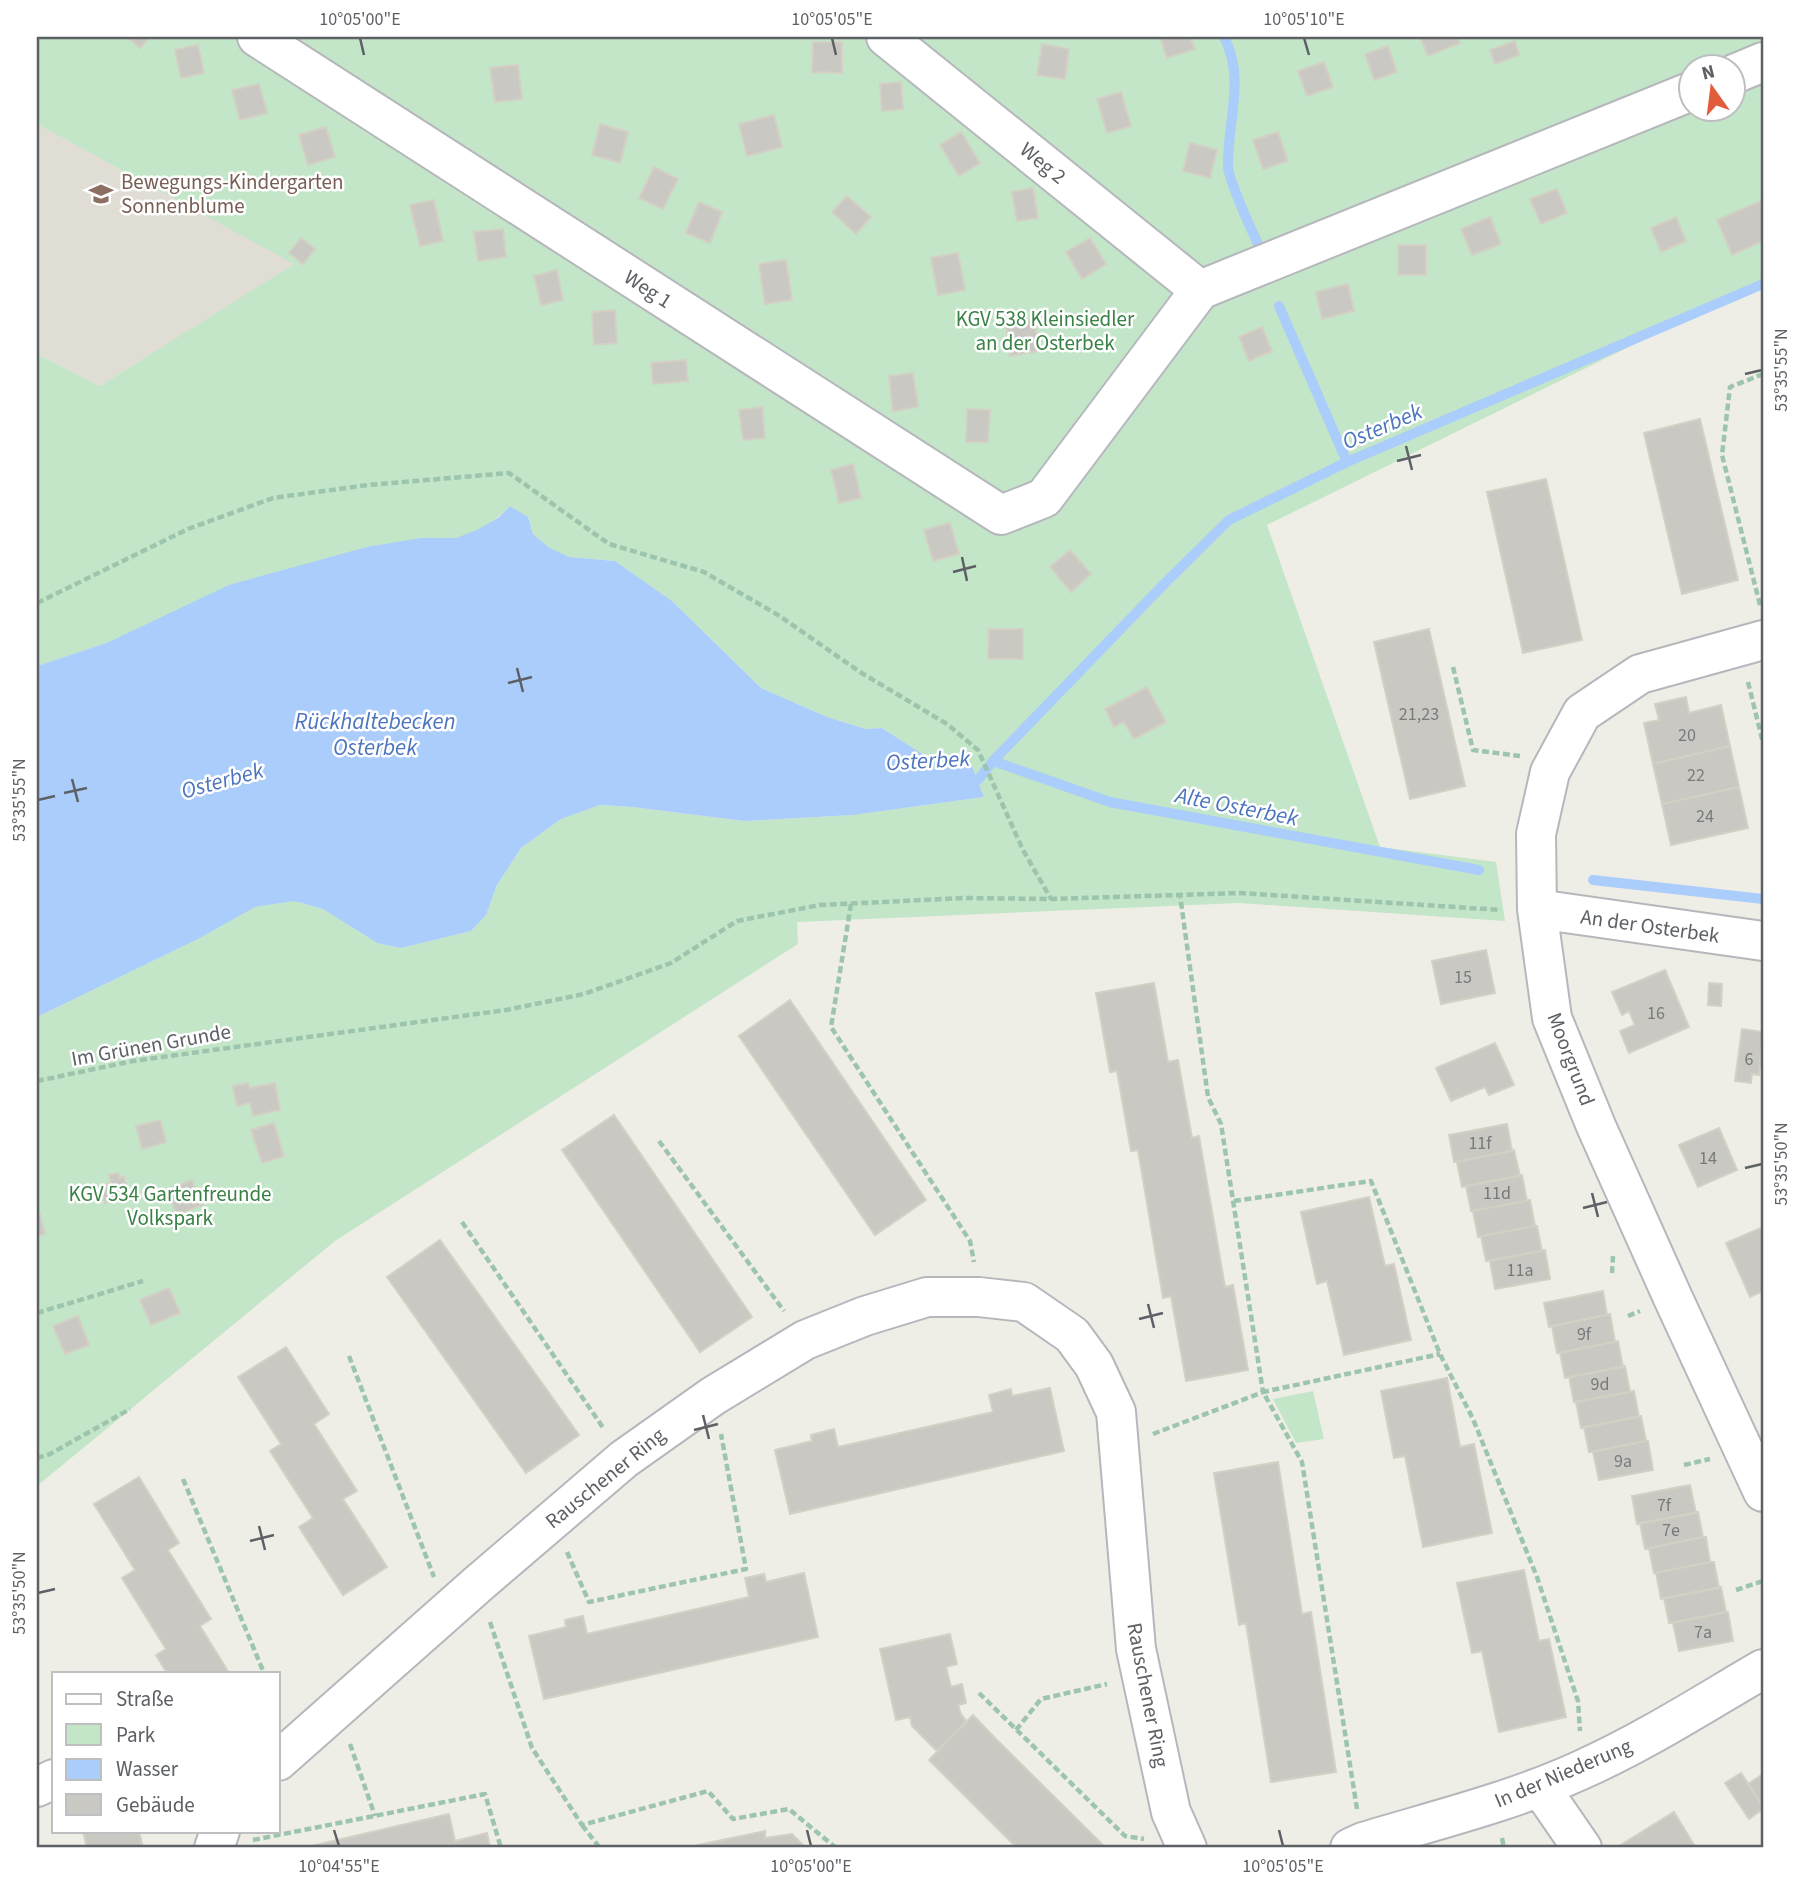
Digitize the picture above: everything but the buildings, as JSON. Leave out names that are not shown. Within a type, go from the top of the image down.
[{"type":"street","name":"Weg 1","points":[[257,37],[1001,515],[1044,498],[1200,290]]},
{"type":"street","name":"Weg 2","points":[[886,37],[1200,290]]},
{"type":"street","points":[[1200,290],[1678,97]]},
{"type":"street","name":"Moorgrund","points":[[1751,644],[1640,674],[1582,713],[1550,772],[1536,834],[1537,909],[1552,1018],[1596,1126],[1763,1492]]},
{"type":"street","name":"An der Osterbek","points":[[1537,909],[1763,941]]},
{"type":"street","name":"Rauschener Ring","points":[[280,1759],[624,1459],[713,1396],[805,1340],[865,1316],[927,1297],[979,1297],[1024,1302],[1072,1335],[1094,1365],[1116,1412],[1136,1649],[1171,1812],[1186,1847]]},
{"type":"street","name":"In der Niederung","points":[[1357,1845],[1541,1787],[1582,1770],[1648,1737],[1763,1669]]},
{"type":"street","points":[[1541,1787],[1582,1848]]},
{"type":"path","points":[[1763,374],[1730,387],[1722,455],[1763,616]]},
{"type":"path","points":[[37,603],[188,529],[273,498],[368,485],[509,473],[609,544],[704,572],[778,615],[860,672],[947,724],[978,750],[1023,850],[1051,899]]},
{"type":"path","points":[[1751,644],[1763,743]]},
{"type":"path","points":[[1453,667],[1473,750],[1556,761]]},
{"type":"path","name":"Im Grünen Grunde","points":[[37,1081],[133,1062],[493,1012],[583,994],[671,963],[737,921],[820,905],[964,898],[1051,899],[1240,893],[1497,910],[1537,909]]},
{"type":"path","points":[[1180,895],[1208,1097],[1221,1124],[1263,1392],[1302,1462],[1357,1845]]},
{"type":"path","points":[[852,904],[831,1027],[970,1241],[979,1297]]},
{"type":"path","points":[[659,1141],[805,1340]]},
{"type":"path","points":[[1234,1201],[1371,1181],[1440,1354],[1473,1419],[1537,1577],[1578,1701],[1582,1770]]},
{"type":"path","points":[[462,1222],[624,1459]]},
{"type":"path","points":[[37,1314],[143,1281]]},
{"type":"path","points":[[1119,1446],[1263,1392],[1440,1354]]},
{"type":"path","points":[[349,1356],[447,1611]]},
{"type":"path","points":[[554,1520],[589,1601],[746,1569],[713,1396]]},
{"type":"path","points":[[37,1458],[50,1454],[130,1409]]},
{"type":"path","points":[[183,1479],[264,1672]]},
{"type":"path","points":[[1736,1590],[1763,1581]]},
{"type":"path","points":[[478,1584],[531,1748],[600,1848]]},
{"type":"path","points":[[1016,1730],[1041,1699],[1141,1676]]},
{"type":"path","points":[[979,1693],[1125,1836],[1186,1847]]},
{"type":"path","points":[[337,1709],[376,1816]]},
{"type":"path","points":[[582,1825],[708,1791],[733,1819],[789,1809],[836,1848]]},
{"type":"path","points":[[214,1848],[485,1794],[501,1848]]},
{"type":"shaded area","name":"Bewegungs-Kindergarten Sonnenblume","points":[[37,124],[295,264],[100,386],[37,354]]},
{"type":"green space","points":[[37,37],[1763,37],[1763,281],[1267,525],[1380,847],[1496,862],[1505,921],[1239,903],[797,922],[798,944],[335,1241],[37,1486],[37,1017],[198,939],[254,907],[294,901],[323,909],[377,943],[401,948],[471,931],[486,915],[497,885],[521,848],[561,819],[600,805],[744,821],[853,815],[984,797],[972,766],[944,768],[882,728],[866,729],[827,717],[761,688],[672,601],[615,561],[569,557],[548,547],[533,534],[528,517],[510,506],[471,534],[447,539],[421,538],[37,666],[37,354],[100,386],[294,264],[37,124]]},
{"type":"green space","points":[[1313,1391],[1324,1439],[1296,1443],[1273,1399]]},
{"type":"water","name":"Rückhaltebecken Osterbek","points":[[510,506],[528,517],[533,534],[548,547],[569,557],[615,561],[672,601],[761,688],[827,717],[866,729],[882,728],[944,768],[972,766],[984,797],[853,815],[744,821],[600,805],[561,819],[521,848],[497,885],[486,915],[471,931],[401,948],[377,943],[323,909],[294,901],[255,907],[198,939],[37,1017],[37,666],[109,642],[229,585],[367,547],[421,538],[456,538],[498,518]]},
{"type":"waterway","points":[[1224,37],[1234,69],[1235,85],[1228,150],[1229,173],[1262,253]]},
{"type":"waterway","name":"Osterbek","points":[[966,781],[978,780],[993,761],[1229,520],[1347,462],[1763,284]]},
{"type":"waterway","points":[[1279,306],[1347,462]]},
{"type":"waterway","name":"Alte Osterbek","points":[[993,761],[1110,802],[1479,870]]},
{"type":"waterway","name":"Alte Osterbek","points":[[1593,880],[1763,899]]},
{"type":"place","name":"Bewegungs-Kindergarten Sonnenblume","points":[[101,194]]},
{"type":"park label","name":"KGV 538 Kleinsiedler an der Osterbek","points":[[1045,331]]},
{"type":"park label","name":"KGV 534 Gartenfreunde Volkspark","points":[[170,1206]]}]
